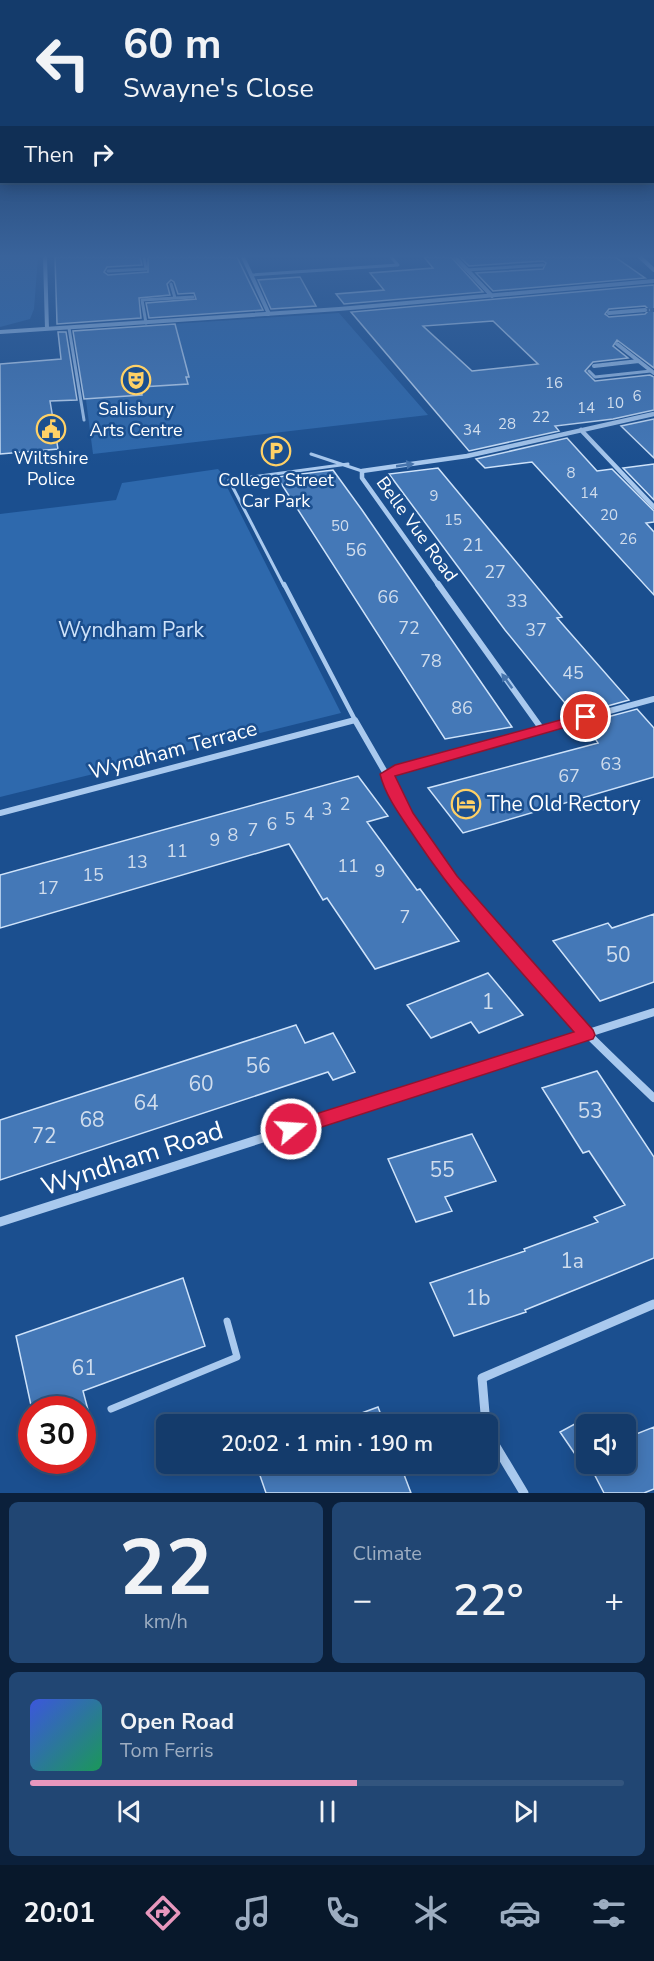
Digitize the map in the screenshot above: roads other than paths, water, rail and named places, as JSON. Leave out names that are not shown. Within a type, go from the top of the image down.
[{"type":"street","points":[[0,332],[89,327]]},
{"type":"street","points":[[617,344],[652,370]]},
{"type":"street","points":[[594,366],[639,361]]},
{"type":"street","name":"Belle Vue Road","points":[[541,728],[362,478],[362,471],[459,457],[654,414]]},
{"type":"street","points":[[581,430],[654,507]]},
{"type":"street","points":[[387,774],[400,768],[541,728],[654,699]]},
{"type":"street","points":[[355,720],[387,774],[390,785],[407,814],[451,879],[586,1035],[654,1098]]},
{"type":"street","name":"Wyndham Terrace","points":[[0,813],[355,720]]},
{"type":"street","name":"Wyndham Road","points":[[0,1222],[654,1012]]},
{"type":"street","points":[[485,1414],[482,1378],[654,1304]]},
{"type":"street","points":[[498,1450],[524,1493]]},
{"type":"lane","points":[[69,328],[84,420]]},
{"type":"lane","points":[[588,371],[595,377],[652,370]]},
{"type":"lane","points":[[310,454],[348,464],[362,471]]},
{"type":"lane","points":[[348,464],[229,480],[346,698],[355,720]]},
{"type":"lane","points":[[111,1409],[237,1357],[227,1321]]},
{"type":"place","name":"Salisbury Arts Centre","points":[[136,380]]},
{"type":"place","name":"Wiltshire Police","points":[[51,429]]},
{"type":"place","name":"College Street Car Park","points":[[276,451]]},
{"type":"place","name":"The Old Rectory","points":[[466,804]]},
{"type":"park label","name":"Wyndham Park","points":[[131,630]]}]
